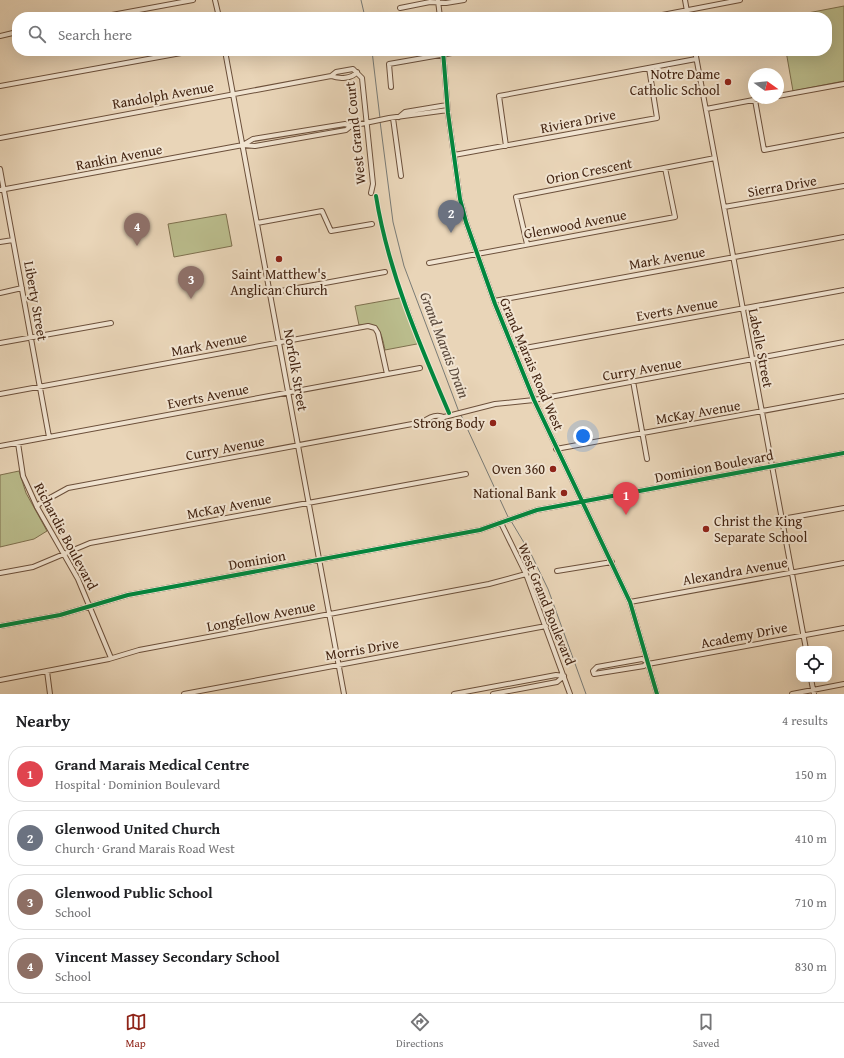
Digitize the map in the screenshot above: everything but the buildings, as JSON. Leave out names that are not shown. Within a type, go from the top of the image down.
[{"type":"street","points":[[128,12],[193,0]]},
{"type":"street","points":[[215,0],[218,12]]},
{"type":"street","points":[[400,8],[438,1],[464,0]]},
{"type":"street","points":[[685,0],[687,11]]},
{"type":"street","points":[[681,12],[740,0]]},
{"type":"street","points":[[438,1],[439,12]]},
{"type":"street","points":[[0,36],[12,33]]},
{"type":"street","points":[[0,86],[165,56]]},
{"type":"street","name":"Norfolk Street","points":[[226,56],[344,694]]},
{"type":"street","points":[[391,87],[389,64],[428,56]]},
{"type":"street","name":"Grand Marais Road West","points":[[443,56],[447,105],[463,214],[494,301],[534,400],[630,602],[657,694]]},
{"type":"street","name":"Labelle Street","points":[[696,56],[805,646]]},
{"type":"street","points":[[506,146],[499,96],[696,59]]},
{"type":"street","name":"Randolph Avenue","points":[[0,138],[331,76],[336,72],[353,68],[357,72],[354,76],[337,79],[331,76]]},
{"type":"street","name":"Riviera Drive","points":[[454,155],[657,118],[649,68]]},
{"type":"street","name":"West Grand Court","points":[[357,72],[362,78],[368,122],[374,184],[371,193]]},
{"type":"street","points":[[784,95],[844,84]]},
{"type":"street","points":[[706,109],[748,101]]},
{"type":"street","points":[[756,104],[764,150],[844,136]]},
{"type":"street","name":"Rankin Avenue","points":[[399,117],[405,112],[447,105]]},
{"type":"street","name":"Rankin Avenue","points":[[2,190],[243,145],[255,146],[346,130],[351,126],[368,122],[448,110]]},
{"type":"street","points":[[391,118],[400,176]]},
{"type":"street","name":"Orion Crescent","points":[[527,244],[516,197],[715,158]]},
{"type":"street","name":"Glenwood Avenue","points":[[429,263],[675,217],[665,168]]},
{"type":"street","name":"Liberty Street","points":[[0,169],[2,190],[13,240],[49,437]]},
{"type":"street","name":"Sierra Drive","points":[[724,207],[844,186]]},
{"type":"street","points":[[257,223],[322,211],[331,232],[372,224]]},
{"type":"street","name":"Mark Avenue","points":[[494,301],[844,237]]},
{"type":"street","points":[[0,242],[13,240]]},
{"type":"street","points":[[270,293],[385,272]]},
{"type":"street","points":[[0,292],[22,288]]},
{"type":"street","name":"Everts Avenue","points":[[514,350],[844,290]]},
{"type":"street","points":[[0,343],[111,323]]},
{"type":"street","name":"Mark Avenue","points":[[0,394],[368,326],[374,328],[378,333],[386,374]]},
{"type":"street","name":"Curry Avenue","points":[[36,507],[68,488],[423,422],[434,422],[444,417],[507,401],[534,400],[844,342]]},
{"type":"street","name":"Everts Avenue","points":[[0,446],[420,368]]},
{"type":"street","points":[[633,381],[647,459]]},
{"type":"street","name":"McKay Avenue","points":[[556,449],[844,396]]},
{"type":"street","name":"Richardie Boulevard","points":[[18,443],[23,476],[36,507],[78,580],[111,658]]},
{"type":"street","name":"Dominion Boulevard","points":[[518,516],[582,502],[844,453]]},
{"type":"street","name":"McKay Avenue","points":[[0,573],[33,567],[90,543],[466,474]]},
{"type":"street","points":[[782,519],[844,508]]},
{"type":"street","name":"Dominion","points":[[0,626],[60,615],[89,605],[128,595],[480,530],[518,516]]},
{"type":"street","name":"West Grand Boulevard","points":[[501,523],[526,574],[570,694]]},
{"type":"street","points":[[557,571],[612,562]]},
{"type":"street","name":"Alexandra Avenue","points":[[630,602],[844,562]]},
{"type":"street","name":"Longfellow Avenue","points":[[0,680],[111,658],[138,650],[489,584],[526,574]]},
{"type":"street","name":"Morris Drive","points":[[184,694],[546,626]]},
{"type":"street","name":"Academy Drive","points":[[648,663],[642,659],[597,667],[594,670],[594,674],[844,628]]},
{"type":"street","points":[[47,671],[50,694]]},
{"type":"street","points":[[454,694],[556,675],[564,676]]},
{"type":"street","points":[[493,694],[558,682],[564,676]]},
{"type":"street","points":[[812,682],[814,692]]},
{"type":"street","points":[[792,694],[814,692],[844,684]]},
{"type":"green space","points":[[844,6],[844,81],[793,91],[787,56],[832,56],[832,12],[813,12]]},
{"type":"green space","points":[[226,214],[232,246],[174,257],[168,224]]},
{"type":"green space","points":[[405,297],[422,343],[385,350],[381,333],[375,327],[366,324],[359,325],[355,306]]},
{"type":"green space","points":[[19,471],[26,493],[47,531],[34,539],[0,547],[0,475]]},
{"type":"waterway","name":"Grand Marais Drain","points":[[361,0],[364,12]]},
{"type":"waterway","name":"Grand Marais Drain","points":[[373,56],[380,118]]},
{"type":"waterway","name":"Grand Marais Drain","points":[[380,121],[393,222],[404,266],[459,412]]},
{"type":"waterway","name":"Grand Marais Drain","points":[[461,415],[509,519]]},
{"type":"waterway","name":"Grand Marais Drain","points":[[511,521],[532,556],[548,589],[586,694]]},
{"type":"cycle path","points":[[443,56],[448,113],[460,199],[466,222],[495,304],[534,400],[630,602],[657,694]]},
{"type":"cycle path","points":[[376,196],[381,224],[396,279],[416,333],[449,413]]},
{"type":"cycle path","points":[[0,626],[60,615],[128,595],[480,530],[537,510],[844,453]]},
{"type":"place","name":"Notre Dame Catholic School","points":[[728,82]]},
{"type":"place","name":"Glenwood United Church","points":[[451,233]]},
{"type":"place","name":"Vincent Massey Secondary School","points":[[137,246]]},
{"type":"place","name":"Saint Matthew's Anglican Church","points":[[279,259]]},
{"type":"place","name":"Glenwood Public School","points":[[191,299]]},
{"type":"place","name":"Strong Body","points":[[493,423]]},
{"type":"place","name":"Oven 360","points":[[553,469]]},
{"type":"place","name":"National Bank","points":[[564,493]]},
{"type":"place","name":"Grand Marais Medical Centre","points":[[626,515]]},
{"type":"place","name":"Christ the King Separate School","points":[[706,529]]}]
